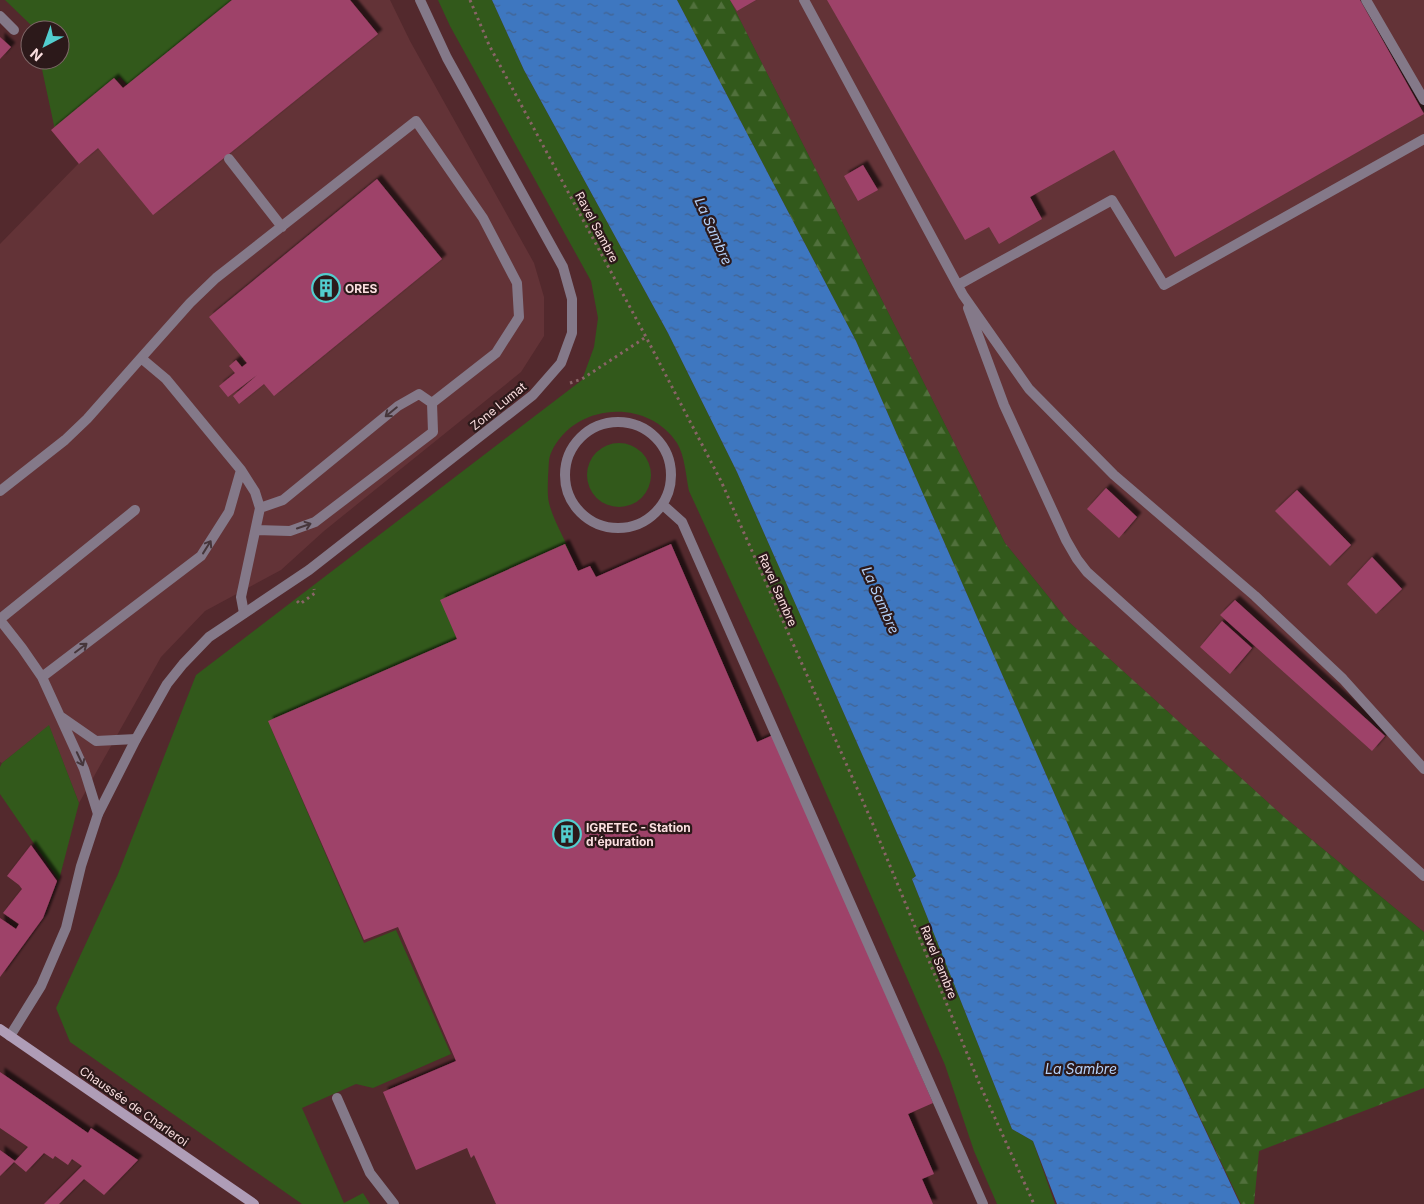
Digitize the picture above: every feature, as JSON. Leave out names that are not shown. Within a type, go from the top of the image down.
[{"type":"main road","name":"Chaussée de Charleroi","points":[[0,1029],[254,1204]]},
{"type":"street","name":"Zone Lumat","points":[[10,1036],[41,986],[66,928],[81,866],[98,814],[136,739],[167,684],[183,664],[210,637],[303,575],[534,394],[561,363],[572,333],[572,299],[562,268],[447,58],[420,0]]},
{"type":"street","points":[[804,0],[963,295],[1004,405],[1066,540],[1077,559],[1087,572],[1424,876]]},
{"type":"street","points":[[1366,0],[1424,100]]},
{"type":"street","points":[[0,16],[14,30]]},
{"type":"street","points":[[0,491],[76,429],[190,303],[216,278],[416,121],[482,218],[517,283],[519,318],[496,353],[432,403]]},
{"type":"street","points":[[958,285],[1112,200],[1164,285],[1424,139]]},
{"type":"street","points":[[229,159],[282,227]]},
{"type":"street","points":[[963,295],[1029,389],[1114,475],[1255,596],[1343,679],[1424,769]]},
{"type":"street","points":[[141,358],[166,379],[242,470],[254,492],[260,508],[241,598],[244,613]]},
{"type":"street","points":[[260,508],[283,500],[398,406],[419,394],[432,403]]},
{"type":"street","points":[[256,530],[290,531],[315,522],[433,432],[432,403]]},
{"type":"street","points":[[609,422],[627,422],[644,428],[658,439],[668,454],[672,472],[670,489],[663,505],[651,517],[636,526],[619,528],[602,525],[586,517],[574,505],[567,489],[565,471],[569,454],[578,439],[592,428],[609,422]]},
{"type":"street","points":[[42,677],[202,556],[229,512],[242,470]]},
{"type":"street","points":[[663,505],[682,522],[983,1204]]},
{"type":"street","points":[[98,814],[84,769],[42,677],[0,619],[135,510]]},
{"type":"street","points":[[59,715],[96,741],[136,739]]},
{"type":"street","points":[[337,1098],[370,1173],[394,1204]]},
{"type":"path","name":"Ravel Sambre","points":[[470,0],[489,45],[646,337],[721,482],[872,822],[980,1085],[1034,1204]]},
{"type":"path","points":[[566,384],[582,380],[646,337]]},
{"type":"shaded area","points":[[233,0],[390,0],[410,41],[534,263],[544,297],[544,336],[521,372],[324,531],[281,570],[205,611],[161,657],[79,803],[49,726],[2,763],[0,762],[0,244],[80,162],[55,130],[120,77],[127,86]]},
{"type":"shaded area","points":[[730,0],[1424,0],[1424,932],[1283,816],[1069,622],[1005,543]]},
{"type":"green space","points":[[5,0],[233,0],[128,86],[120,77],[55,130],[42,70],[70,70],[70,20],[26,20]]},
{"type":"green space","points":[[438,0],[492,0],[524,70],[668,333],[737,472],[916,876],[912,879],[1012,1129],[1033,1141],[1055,1204],[997,1204],[974,1151],[945,1065],[781,690],[689,491],[680,448],[664,428],[648,418],[630,413],[611,412],[593,416],[576,424],[562,436],[551,453],[548,476],[548,500],[570,552],[444,607],[461,646],[271,728],[364,943],[396,930],[451,1054],[373,1088],[356,1084],[302,1108],[344,1203],[363,1193],[370,1204],[302,1204],[70,1042],[56,1008],[118,874],[196,675],[582,380],[594,347],[598,318],[591,281],[450,26]]},
{"type":"green space","points":[[677,0],[730,0],[1005,543],[1069,622],[1283,816],[1424,932],[1424,1088],[1259,1151],[1254,1204],[1241,1204],[1154,1021],[856,341]]},
{"type":"green space","points":[[613,443],[625,443],[642,452],[649,463],[651,475],[649,487],[642,498],[625,507],[613,507],[601,502],[592,493],[587,481],[587,469],[592,457],[601,448]]},
{"type":"green space","points":[[49,725],[79,803],[59,880],[0,794],[0,767],[2,763]]},
{"type":"water","name":"La Sambre","points":[[492,0],[677,0],[856,341],[1154,1021],[1240,1204],[1057,1204],[1033,1141],[1012,1129],[912,879],[916,876],[737,472],[668,333],[524,70]]},
{"type":"building","points":[[232,0],[350,0],[378,34],[153,215],[98,148],[79,164],[51,130],[114,78],[123,88]]},
{"type":"building","points":[[730,0],[756,0],[737,11]]},
{"type":"building","points":[[827,0],[1360,0],[1424,114],[1175,257],[1114,150],[1030,197],[1042,219],[999,244],[989,227],[965,240]]},
{"type":"building","points":[[0,37],[11,47],[0,59]]},
{"type":"building","points":[[863,165],[878,190],[858,201],[844,176]]},
{"type":"building","name":"ORES","points":[[377,179],[442,259],[274,396],[264,384],[239,404],[233,396],[257,375],[228,397],[219,386],[235,373],[229,366],[236,360],[242,367],[247,363],[209,317]]},
{"type":"building","points":[[1106,488],[1137,517],[1119,538],[1087,509]]},
{"type":"building","points":[[1297,490],[1351,545],[1330,566],[1275,511]]},
{"type":"building","name":"IGRETEC - Station d'épuration","points":[[565,544],[578,571],[590,566],[596,577],[671,544],[757,742],[773,735],[933,1103],[908,1114],[934,1174],[922,1179],[933,1204],[496,1204],[474,1155],[471,1158],[467,1148],[416,1170],[383,1092],[456,1061],[398,927],[364,940],[268,721],[457,639],[440,600]]},
{"type":"building","points":[[1372,557],[1402,589],[1376,614],[1347,584]]},
{"type":"building","points":[[1235,600],[1385,736],[1372,751],[1220,615]]},
{"type":"building","points":[[1222,621],[1252,648],[1230,674],[1200,647]]},
{"type":"building","points":[[31,845],[57,881],[43,918],[0,977],[0,918],[16,929],[19,924],[3,913],[22,889],[7,876]]},
{"type":"building","points":[[0,1072],[88,1133],[91,1128],[138,1160],[104,1195],[84,1179],[59,1204],[44,1204],[82,1166],[72,1159],[68,1165],[55,1156],[53,1159],[44,1153],[26,1172],[14,1162],[0,1176],[0,1150],[15,1161],[28,1147],[0,1128]]},
{"type":"place","name":"ORES","points":[[326,288]]},
{"type":"place","name":"IGRETEC - Station d'épuration","points":[[567,834]]}]
